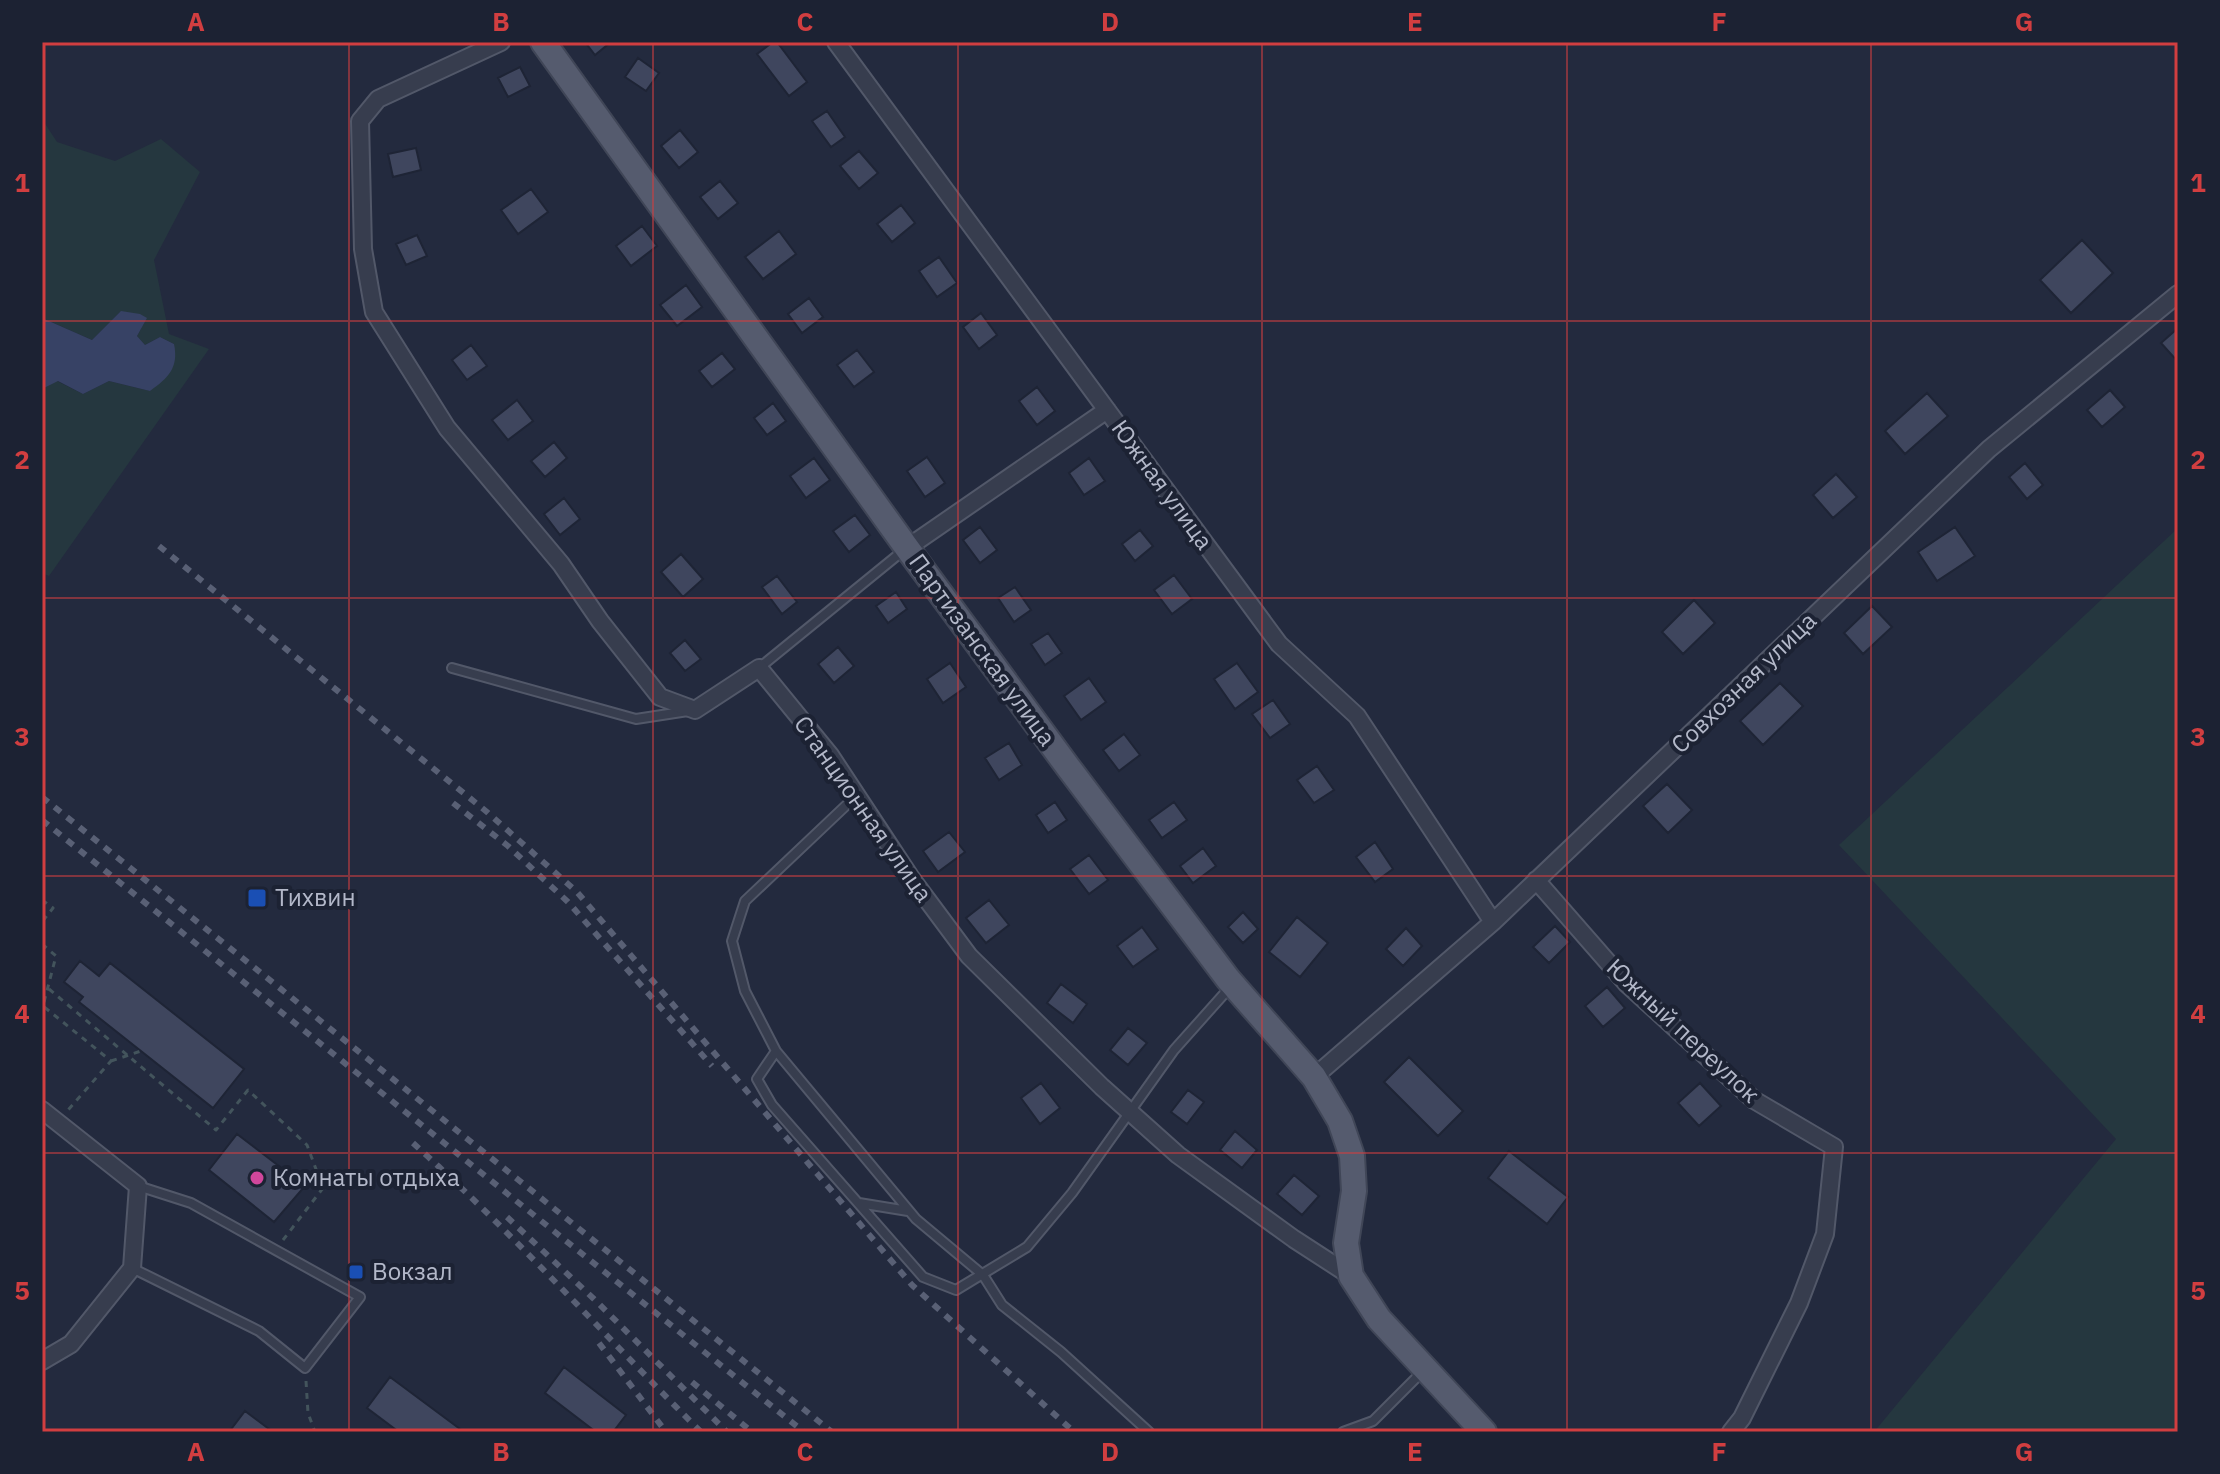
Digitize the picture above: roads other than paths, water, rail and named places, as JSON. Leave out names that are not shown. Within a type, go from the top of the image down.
[{"type":"main road","name":"Партизанская улица","points":[[543,42],[907,548],[1233,985],[1314,1077],[1340,1121],[1352,1156],[1354,1191],[1346,1243],[1351,1276]]},
{"type":"main road","name":"Станционная улица","points":[[1351,1276],[1379,1319],[1484,1432]]},
{"type":"street","points":[[501,42],[378,99],[360,121],[363,249],[374,312],[447,428],[561,564],[600,621],[660,697],[695,710],[759,668]]},
{"type":"street","name":"Южная улица","points":[[836,42],[1279,644],[1357,716],[1493,922]]},
{"type":"street","name":"Совхозная улица","points":[[1314,1077],[1493,922],[1989,449],[2178,294]]},
{"type":"street","points":[[907,548],[1107,410]]},
{"type":"street","name":"Станционная улица","points":[[759,668],[830,755],[911,878],[969,956],[1178,1155],[1351,1276]]},
{"type":"street","name":"Южный переулок","points":[[1536,880],[1626,983],[1754,1100],[1834,1147],[1825,1234],[1799,1303],[1742,1418],[1731,1432]]},
{"type":"street","points":[[42,1110],[138,1186],[132,1268],[71,1344],[42,1361]]},
{"type":"lane","points":[[759,668],[907,548]]},
{"type":"lane","points":[[452,668],[636,719],[695,710]]},
{"type":"lane","points":[[856,795],[745,901],[732,941],[745,991],[776,1051],[909,1211],[983,1275],[1002,1305],[1061,1352],[1149,1432]]},
{"type":"lane","points":[[776,1051],[757,1079],[772,1105],[923,1277],[956,1290],[1027,1247],[1072,1193],[1174,1050],[1233,985]]},
{"type":"lane","points":[[132,1268],[259,1331],[305,1368],[360,1297],[191,1203],[138,1186]]},
{"type":"lane","points":[[859,1203],[909,1211]]},
{"type":"lane","points":[[1343,1432],[1373,1421],[1426,1367]]},
{"type":"water","points":[[121,311],[147,318],[137,336],[145,345],[160,337],[174,344],[175,360],[171,372],[162,382],[150,391],[109,381],[83,394],[58,381],[42,389],[42,318],[92,340]]},
{"type":"railway","points":[[159,546],[487,812],[577,892],[912,1285],[1074,1432]]},
{"type":"railway","points":[[42,797],[832,1432]]},
{"type":"railway","points":[[453,803],[508,846],[568,902],[712,1066]]},
{"type":"railway","points":[[42,820],[804,1432]]},
{"type":"railway","points":[[413,1143],[523,1249],[701,1432]]},
{"type":"railway","points":[[507,1217],[727,1432]]},
{"type":"railway","points":[[599,1343],[666,1432]]},
{"type":"railway","points":[[692,1382],[752,1432]]},
{"type":"place","name":"Тихвин","points":[[257,898]]},
{"type":"place","name":"Комнаты отдыха","points":[[257,1178]]},
{"type":"place","name":"Вокзал","points":[[356,1272]]}]
